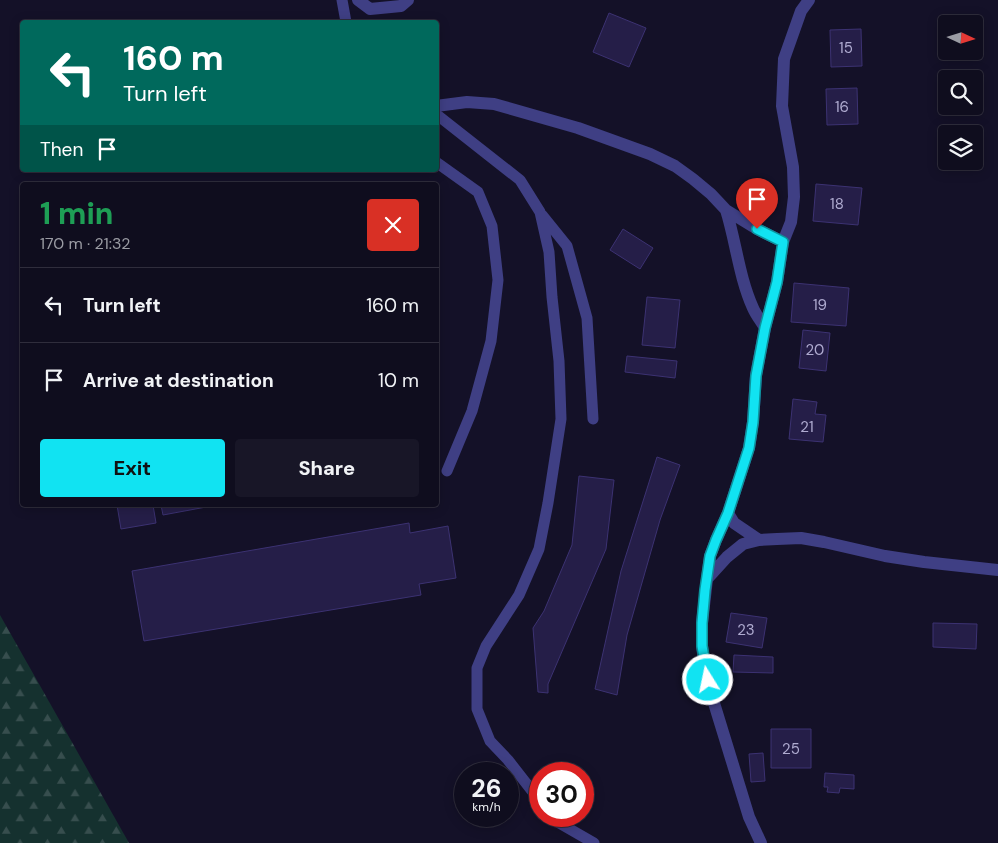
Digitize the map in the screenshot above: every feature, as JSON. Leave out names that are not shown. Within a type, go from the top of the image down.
[{"type":"street","points":[[358,0],[370,9],[401,6],[408,0]]},
{"type":"street","points":[[760,843],[749,817],[710,690],[702,646],[702,623],[710,556],[728,513],[749,448],[756,376],[765,328],[777,282],[783,242],[791,222],[794,197],[793,167],[782,106],[784,59],[801,11],[809,0]]},
{"type":"street","points":[[439,106],[467,102],[494,104],[578,128],[650,154],[675,166],[693,179],[726,210],[783,242]]},
{"type":"street","points":[[726,210],[738,265],[749,299],[765,328]]},
{"type":"street","points":[[728,513],[734,523],[759,540]]},
{"type":"street","points":[[707,579],[743,544],[759,540],[801,538],[895,557],[998,570]]},
{"type":"lane","points":[[342,0],[346,20]]},
{"type":"lane","points":[[439,116],[520,180],[540,212],[567,246],[588,318],[593,419]]},
{"type":"lane","points":[[439,164],[478,192],[492,226],[498,280],[491,341],[472,411],[447,471]]},
{"type":"lane","points":[[529,788],[508,760],[490,742],[476,709],[477,668],[486,646],[519,595],[539,549],[561,419],[559,361],[549,252],[540,212]]},
{"type":"lane","points":[[566,827],[594,843]]},
{"type":"green space","points":[[0,615],[129,843],[0,843]]},
{"type":"building","points":[[609,13],[646,28],[629,67],[593,52]]},
{"type":"building","points":[[861,29],[862,66],[831,67],[830,30]]},
{"type":"building","points":[[857,88],[858,124],[827,125],[826,89]]},
{"type":"building","points":[[816,184],[862,188],[858,225],[813,221]]},
{"type":"building","points":[[623,229],[653,248],[640,269],[610,250]]},
{"type":"building","points":[[794,283],[849,288],[846,326],[791,322]]},
{"type":"building","points":[[647,297],[680,300],[675,348],[642,345]]},
{"type":"building","points":[[803,330],[830,333],[826,371],[799,368]]},
{"type":"building","points":[[627,356],[677,361],[675,378],[625,372]]},
{"type":"building","points":[[793,399],[817,402],[815,414],[826,415],[823,442],[789,439]]},
{"type":"building","points":[[657,457],[680,465],[660,520],[627,635],[617,695],[595,689],[621,571]]},
{"type":"building","points":[[579,476],[614,480],[606,549],[548,684],[548,693],[538,692],[533,628],[544,611],[572,545]]},
{"type":"building","points":[[117,507],[153,507],[156,523],[121,529]]},
{"type":"building","points":[[161,507],[206,507],[163,515]]},
{"type":"building","points":[[409,523],[410,533],[448,526],[456,578],[419,584],[421,595],[144,641],[132,571]]},
{"type":"building","points":[[731,613],[767,618],[762,648],[726,642]]},
{"type":"building","points":[[933,623],[977,624],[976,649],[933,647]]},
{"type":"building","points":[[734,655],[773,657],[773,673],[733,672]]},
{"type":"building","points":[[771,729],[811,729],[811,768],[771,768]]},
{"type":"building","points":[[763,753],[765,781],[751,782],[749,754]]},
{"type":"building","points":[[825,773],[854,775],[854,789],[840,788],[839,793],[827,792],[828,787],[824,787]]},
{"type":"route","points":[[708,680],[702,646],[702,623],[710,556],[728,513],[749,448],[756,376],[765,328],[777,282],[783,242],[757,229]]}]
